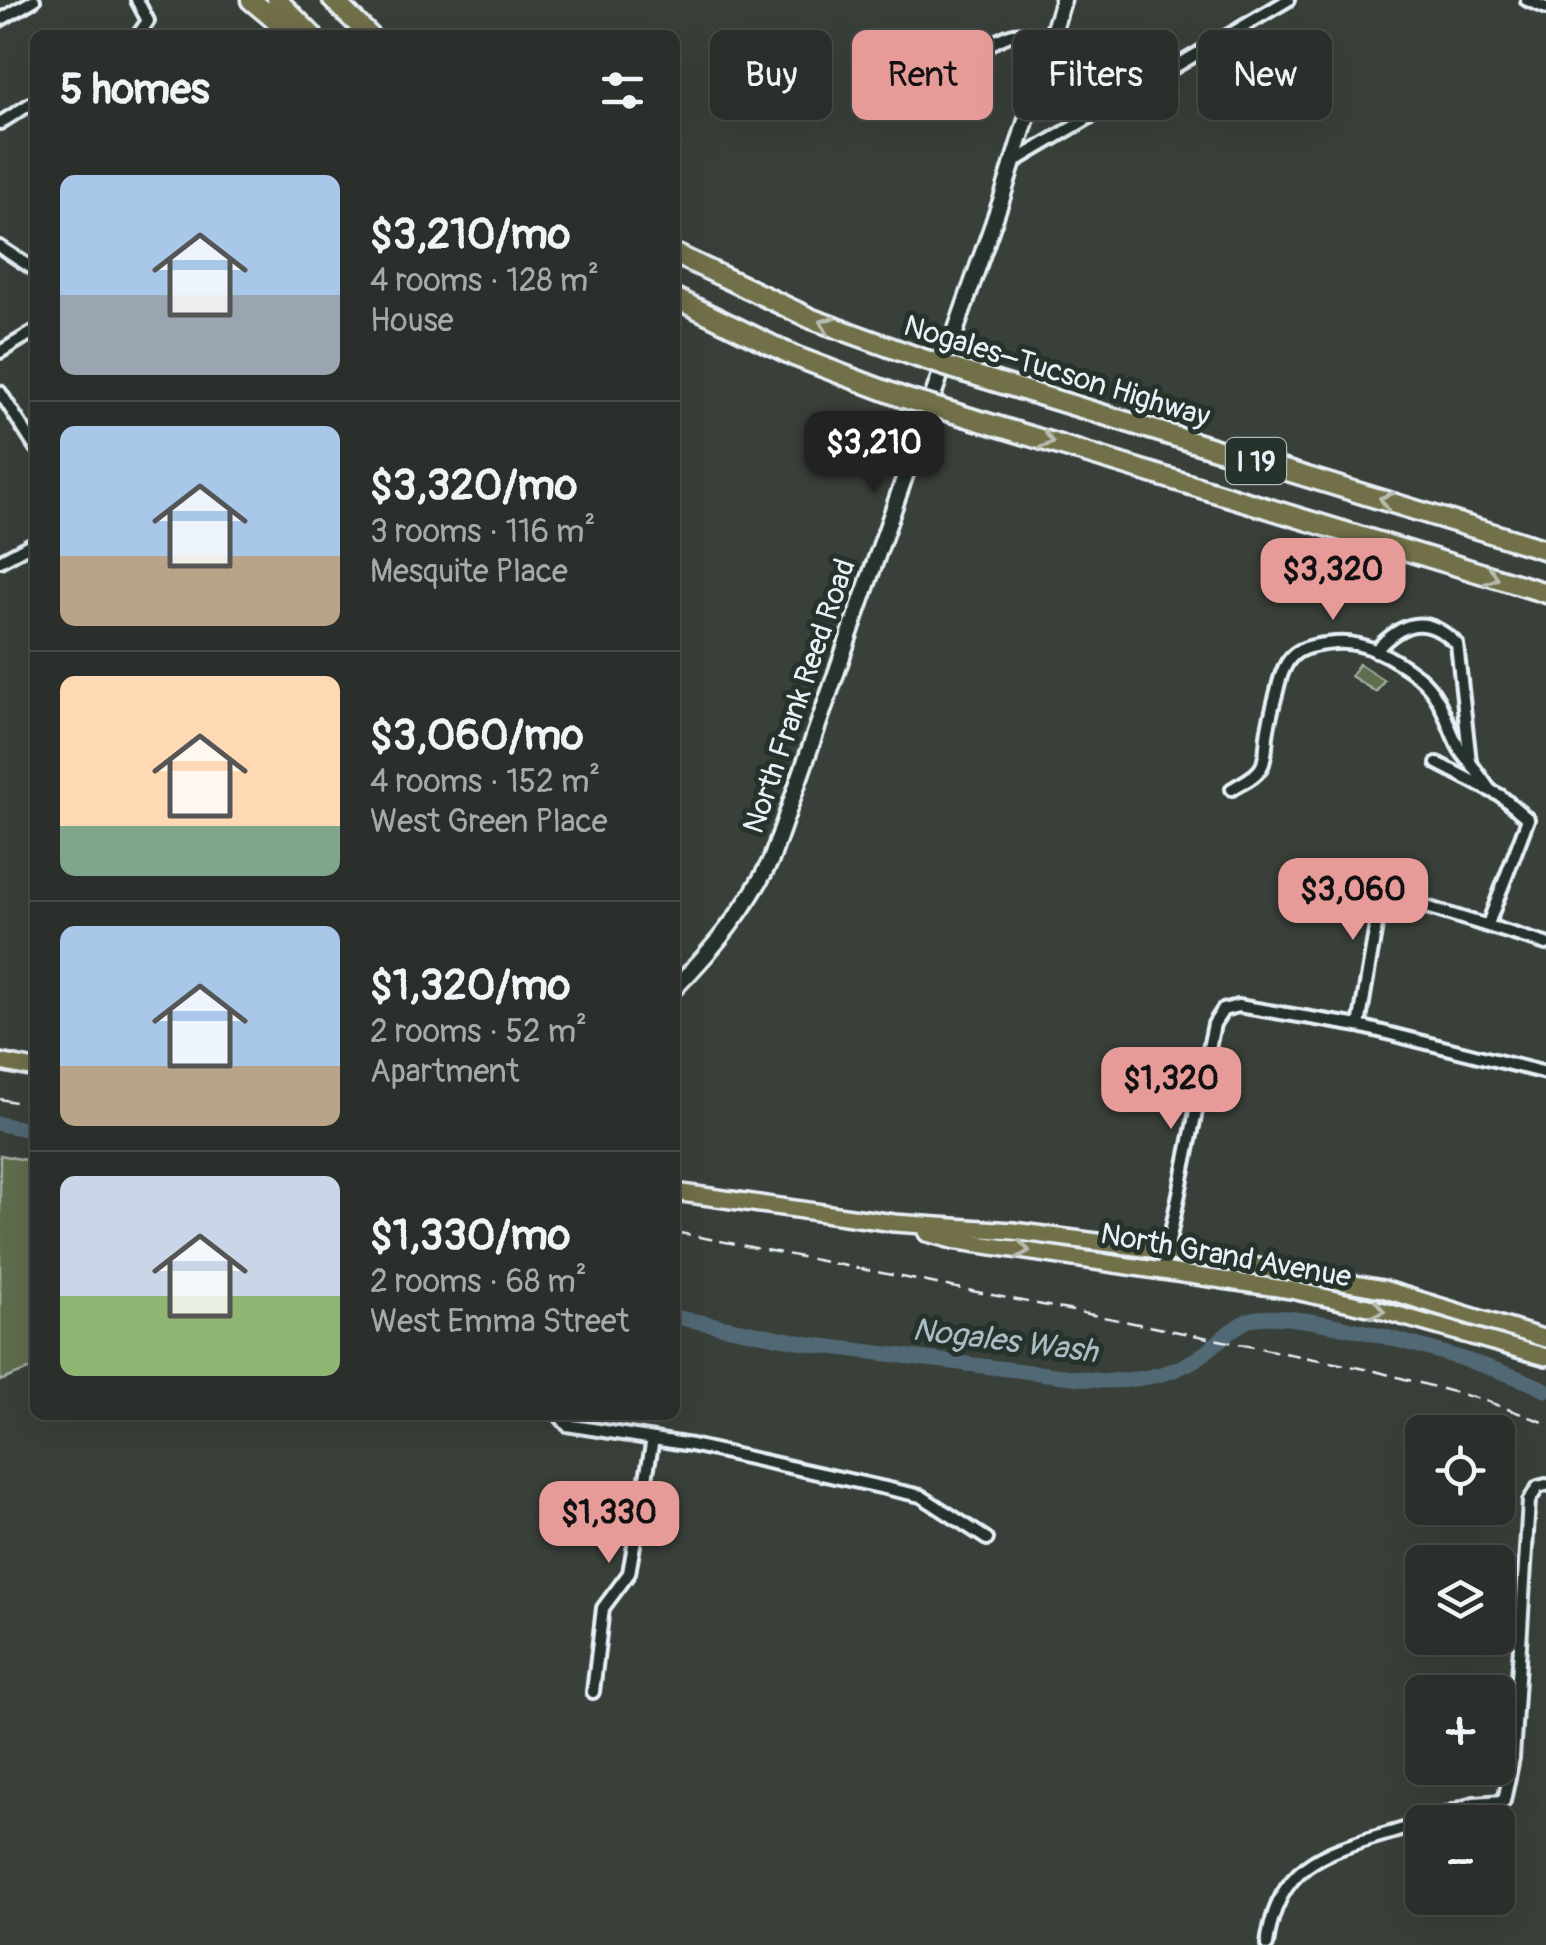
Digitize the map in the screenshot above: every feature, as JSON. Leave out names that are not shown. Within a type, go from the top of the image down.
[{"type":"highway","points":[[251,0],[287,30]]},
{"type":"highway","points":[[277,0],[307,30]]},
{"type":"highway","points":[[336,0],[364,30]]},
{"type":"highway","name":"Nogales–Tucson Highway","points":[[680,256],[812,319],[918,357],[1546,550]]},
{"type":"highway","name":"I 19","points":[[680,300],[794,356],[904,398],[1546,593]]},
{"type":"main road","points":[[0,1062],[30,1068]]},
{"type":"main road","name":"North Grand Avenue","points":[[680,1193],[894,1224],[1013,1231],[1166,1251],[1383,1289],[1546,1338]]},
{"type":"main road","name":"North Grand Avenue","points":[[894,1224],[952,1240],[1291,1290],[1373,1308],[1546,1357]]},
{"type":"street","points":[[0,20],[34,0]]},
{"type":"street","points":[[137,0],[148,21],[142,30]]},
{"type":"street","name":"North Frank Reed Road","points":[[1056,30],[1063,0]]},
{"type":"street","points":[[1014,162],[1288,0]]},
{"type":"street","points":[[1527,0],[1546,8]]},
{"type":"street","points":[[0,123],[30,104]]},
{"type":"street","name":"North Frank Reed Road","points":[[680,983],[726,933],[771,860],[1028,120]]},
{"type":"street","points":[[0,247],[30,267]]},
{"type":"street","points":[[0,352],[30,334]]},
{"type":"street","points":[[0,392],[30,439]]},
{"type":"street","points":[[0,560],[30,545]]},
{"type":"street","points":[[1375,650],[1393,632],[1418,624],[1449,635],[1458,644],[1470,762]]},
{"type":"street","points":[[1232,789],[1259,772],[1264,764],[1270,711],[1282,668],[1290,656],[1306,648],[1341,642],[1375,650],[1399,663],[1432,691],[1447,715],[1461,753],[1490,790]]},
{"type":"street","points":[[1437,763],[1501,796],[1528,819],[1488,924]]},
{"type":"street","points":[[1359,1026],[1379,908],[1385,900],[1394,897],[1546,944]]},
{"type":"street","points":[[1163,1271],[1214,1024],[1224,1010],[1238,1006],[1359,1026],[1546,1074]]},
{"type":"street","points":[[563,1420],[567,1425],[653,1439],[921,1496],[987,1539]]},
{"type":"street","points":[[593,1692],[603,1608],[629,1573],[653,1439]]},
{"type":"street","points":[[1469,1805],[1504,1801],[1513,1758],[1529,1502],[1538,1487],[1546,1485]]},
{"type":"street","points":[[1267,1945],[1270,1922],[1282,1890],[1295,1874],[1311,1862],[1405,1830]]},
{"type":"green space","points":[[1359,664],[1384,680],[1376,692],[1351,676]]},
{"type":"green space","points":[[0,1155],[30,1161],[30,1370],[0,1381]]},
{"type":"waterway","name":"Nogales Wash","points":[[0,1124],[30,1130]]},
{"type":"waterway","name":"Nogales Wash","points":[[680,1318],[815,1345],[1103,1381],[1144,1378],[1170,1371],[1195,1360],[1243,1323],[1273,1317],[1397,1340],[1546,1390]]},
{"type":"railway","points":[[0,1099],[30,1105]]},
{"type":"railway","points":[[680,1233],[1375,1371],[1483,1400],[1546,1423]]}]
